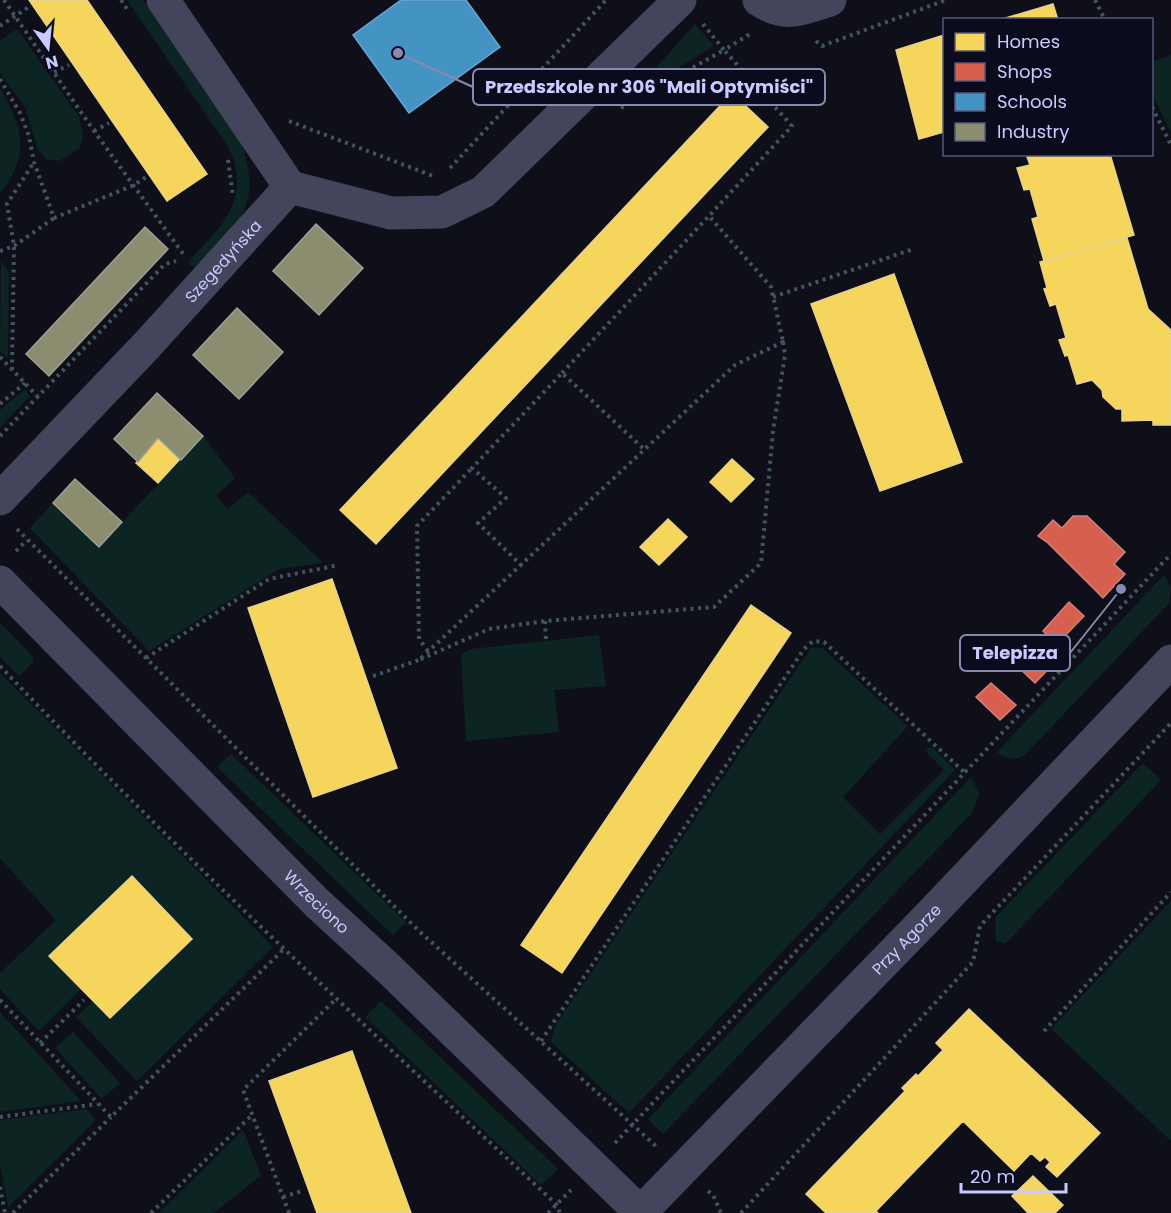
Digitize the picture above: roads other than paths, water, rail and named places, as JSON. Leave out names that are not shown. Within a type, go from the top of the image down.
[{"type":"street","points":[[164,0],[290,187],[391,213],[442,212],[483,192],[688,8]]},
{"type":"street","points":[[759,0],[772,9],[796,12],[830,0]]},
{"type":"street","name":"Szegedyńska","points":[[12,509],[147,345],[290,187]]},
{"type":"street","name":"Wrzeciono","points":[[0,582],[317,903],[389,969],[640,1213]]},
{"type":"street","name":"Przy Agorze","points":[[640,1213],[1171,661]]},
{"type":"place","name":"Przedszkole nr 306 \"Mali Optymiści\"","points":[[398,53]]},
{"type":"place","name":"Telepizza","points":[[1121,589]]}]
